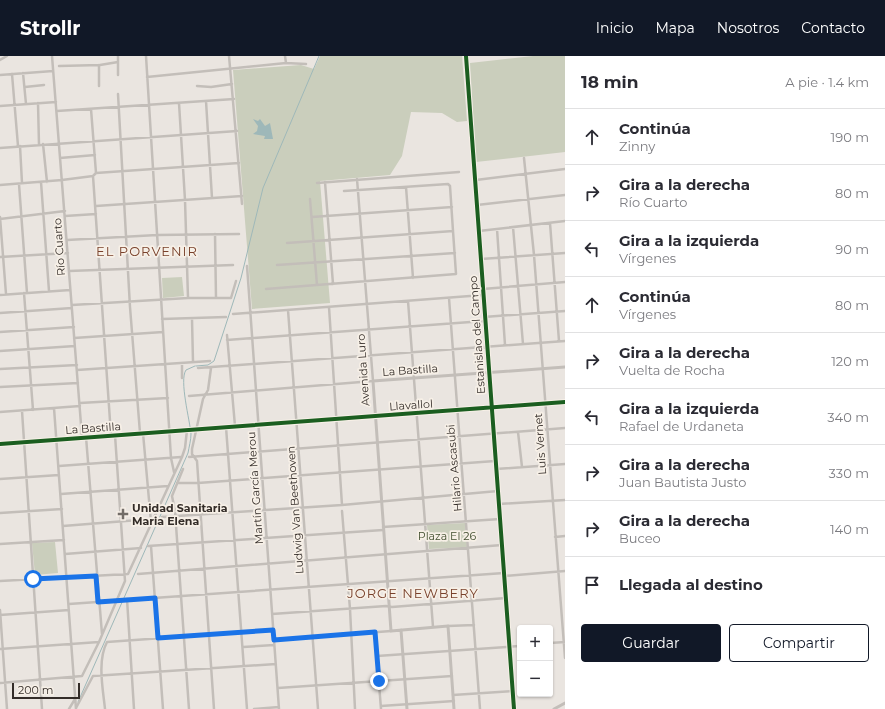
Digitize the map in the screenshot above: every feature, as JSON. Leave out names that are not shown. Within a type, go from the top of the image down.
[{"type":"street","points":[[0,60],[7,56]]},
{"type":"street","name":"Río Cuarto","points":[[52,56],[76,365],[88,464],[100,630],[102,634]]},
{"type":"street","points":[[118,56],[118,75]]},
{"type":"street","points":[[146,56],[162,319],[174,472]]},
{"type":"street","points":[[229,56],[237,131],[242,204]]},
{"type":"street","points":[[285,56],[286,63]]},
{"type":"street","name":"Estanislao del Campo","points":[[466,56],[476,180],[484,321],[514,709]]},
{"type":"street","points":[[59,66],[99,65],[118,62]]},
{"type":"street","points":[[147,77],[286,63],[306,64]]},
{"type":"street","points":[[99,65],[99,86]]},
{"type":"street","points":[[0,75],[53,71]]},
{"type":"street","points":[[12,74],[19,146],[26,312],[33,410]]},
{"type":"street","points":[[23,74],[26,104]]},
{"type":"street","points":[[197,86],[211,87],[232,84]]},
{"type":"street","points":[[25,87],[44,85]]},
{"type":"street","points":[[118,94],[132,334],[151,519]]},
{"type":"street","points":[[57,111],[234,99]]},
{"type":"street","points":[[206,101],[212,198]]},
{"type":"street","points":[[0,106],[56,102]]},
{"type":"street","points":[[38,103],[39,145]]},
{"type":"street","points":[[179,103],[185,200],[188,298]]},
{"type":"street","points":[[91,109],[96,174]]},
{"type":"street","points":[[0,148],[121,138],[237,131]]},
{"type":"street","points":[[43,144],[47,182]]},
{"type":"street","points":[[60,158],[95,154]]},
{"type":"street","name":"Luis Vernet","points":[[524,158],[534,255],[565,658]]},
{"type":"street","points":[[0,185],[47,182],[122,171],[239,164]]},
{"type":"street","points":[[476,180],[565,170]]},
{"type":"street","points":[[317,183],[460,172]]},
{"type":"street","points":[[93,176],[111,435]]},
{"type":"street","name":"Avenida Luro","points":[[357,179],[391,631]]},
{"type":"street","points":[[41,182],[49,291]]},
{"type":"street","points":[[325,182],[333,284]]},
{"type":"street","points":[[266,289],[455,275],[452,207],[450,186],[448,184],[344,191]]},
{"type":"street","points":[[406,187],[413,278]]},
{"type":"street","points":[[477,205],[565,195]]},
{"type":"street","points":[[96,206],[242,196]]},
{"type":"street","points":[[310,199],[317,285]]},
{"type":"street","points":[[312,217],[452,207]]},
{"type":"street","points":[[6,294],[0,218],[65,211]]},
{"type":"street","points":[[65,216],[96,214]]},
{"type":"street","points":[[479,231],[565,221]]},
{"type":"street","points":[[550,223],[559,341]]},
{"type":"street","points":[[514,227],[522,344]]},
{"type":"street","points":[[497,229],[505,345]]},
{"type":"street","points":[[287,243],[453,231]]},
{"type":"street","points":[[215,234],[214,265],[216,298]]},
{"type":"street","points":[[67,240],[127,236],[239,234]]},
{"type":"street","points":[[2,257],[68,253]]},
{"type":"street","points":[[277,265],[455,253]]},
{"type":"street","points":[[481,259],[565,253]]},
{"type":"street","points":[[69,271],[233,265]]},
{"type":"street","name":"Martín García Merou","points":[[247,266],[279,708]]},
{"type":"street","points":[[0,314],[102,303],[188,298],[231,298],[236,281]]},
{"type":"street","points":[[483,289],[565,282]]},
{"type":"street","points":[[0,295],[70,290]]},
{"type":"street","points":[[233,314],[483,295]]},
{"type":"street","name":"Hilario Ascasubi","points":[[449,298],[480,709]]},
{"type":"street","points":[[408,301],[433,627]]},
{"type":"street","points":[[329,307],[342,505]]},
{"type":"street","name":"Ludwig Van Beethoven","points":[[288,310],[318,709]]},
{"type":"street","points":[[484,317],[565,311]]},
{"type":"street","points":[[162,319],[226,317]]},
{"type":"street","points":[[192,319],[193,362]]},
{"type":"street","points":[[227,340],[484,321]]},
{"type":"street","points":[[0,332],[74,327]]},
{"type":"street","points":[[74,338],[164,332]]},
{"type":"street","points":[[227,335],[235,426]]},
{"type":"street","points":[[198,368],[452,350],[565,340]]},
{"type":"street","points":[[0,351],[75,346]]},
{"type":"street","points":[[77,370],[210,361]]},
{"type":"street","points":[[182,363],[182,378]]},
{"type":"street","points":[[0,370],[76,365]]},
{"type":"street","name":"La Bastilla","points":[[189,396],[565,367]]},
{"type":"street","points":[[211,368],[192,452],[197,461],[214,709]]},
{"type":"street","points":[[0,387],[78,383]]},
{"type":"street","points":[[0,412],[168,398]]},
{"type":"street","name":"Llavallol","points":[[258,426],[565,402]]},
{"type":"street","points":[[54,408],[66,554],[76,709]]},
{"type":"street","points":[[22,411],[25,476],[42,709]]},
{"type":"street","points":[[197,429],[258,426]]},
{"type":"street","points":[[226,427],[247,709]]},
{"type":"street","points":[[189,457],[565,428]]},
{"type":"street","name":"La Bastilla","points":[[0,444],[197,429]]},
{"type":"street","points":[[0,581],[125,574],[130,572],[141,548],[151,519],[182,457],[185,448],[187,430]]},
{"type":"street","points":[[518,432],[522,467]]},
{"type":"street","points":[[0,683],[84,675],[124,584],[125,574],[115,435]]},
{"type":"street","points":[[59,466],[182,457]]},
{"type":"street","points":[[177,483],[231,481],[495,461]]},
{"type":"street","points":[[496,469],[565,464]]},
{"type":"street","points":[[183,469],[172,497],[181,596],[188,709]]},
{"type":"street","points":[[0,479],[25,476],[60,475]]},
{"type":"street","points":[[61,494],[168,486]]},
{"type":"street","points":[[162,517],[265,511],[498,491]]},
{"type":"street","points":[[499,504],[565,500]]},
{"type":"street","points":[[0,513],[62,509]]},
{"type":"street","points":[[342,511],[352,634],[355,709]]},
{"type":"street","points":[[63,526],[151,519]]},
{"type":"street","points":[[163,709],[150,546],[267,539],[344,533],[425,524],[500,519]]},
{"type":"street","points":[[555,537],[565,536]]},
{"type":"street","points":[[0,544],[64,540]]},
{"type":"street","points":[[138,574],[502,545]]},
{"type":"street","points":[[66,554],[141,548]]},
{"type":"street","points":[[69,604],[470,575],[565,571]]},
{"type":"street","points":[[272,614],[506,598]]},
{"type":"street","points":[[127,599],[134,709]]},
{"type":"street","points":[[0,610],[1,649],[6,682],[7,709]]},
{"type":"street","points":[[0,615],[69,610]]},
{"type":"street","points":[[274,640],[474,625]]},
{"type":"street","points":[[448,626],[454,709]]},
{"type":"street","points":[[105,709],[102,676],[104,648],[107,642],[273,630]]},
{"type":"street","points":[[401,630],[407,707]]},
{"type":"street","points":[[375,632],[381,708],[407,707],[454,700]]},
{"type":"street","points":[[1,649],[99,642]]},
{"type":"street","points":[[553,643],[564,642]]},
{"type":"street","points":[[243,647],[274,645]]},
{"type":"street","points":[[377,656],[517,646]]},
{"type":"street","points":[[76,709],[93,676],[276,664]]},
{"type":"street","points":[[278,688],[452,676]]},
{"type":"street","points":[[453,695],[513,691]]},
{"type":"street","points":[[69,709],[75,698]]},
{"type":"street","points":[[554,709],[565,704]]},
{"type":"street","points":[[254,709],[279,708]]},
{"type":"green space","points":[[320,56],[462,56],[467,121],[457,122],[442,113],[411,112],[402,156],[390,175],[320,181],[330,303],[252,309],[233,70],[301,65],[314,69]]},
{"type":"green space","points":[[533,56],[565,56],[565,152],[476,162],[470,63]]},
{"type":"green space","points":[[182,277],[184,296],[163,298],[162,278]]},
{"type":"green space","name":"Plaza El 26","points":[[465,523],[467,547],[429,549],[427,525]]},
{"type":"green space","points":[[55,542],[58,573],[35,575],[32,543]]},
{"type":"water","points":[[253,119],[258,121],[260,119],[265,126],[270,123],[273,139],[264,139],[265,136],[253,134],[257,131],[258,126]]},
{"type":"waterway","points":[[196,366],[208,365],[214,361],[241,278],[263,188],[319,56]]},
{"type":"waterway","points":[[78,702],[188,453],[191,434],[184,391],[184,375],[186,370],[195,366]]},
{"type":"cycle path","points":[[466,56],[514,709]]},
{"type":"cycle path","points":[[0,444],[565,402]]},
{"type":"place","name":"Unidad Sanitaria Maria Elena","points":[[123,514]]},
{"type":"district","name":"EL PORVENIR","points":[[147,251]]},
{"type":"district","name":"JORGE NEWBERY","points":[[413,593]]},
{"type":"route","points":[[33,579],[96,576],[98,602],[155,598],[158,638],[273,630],[274,640],[375,632],[379,681]]}]
